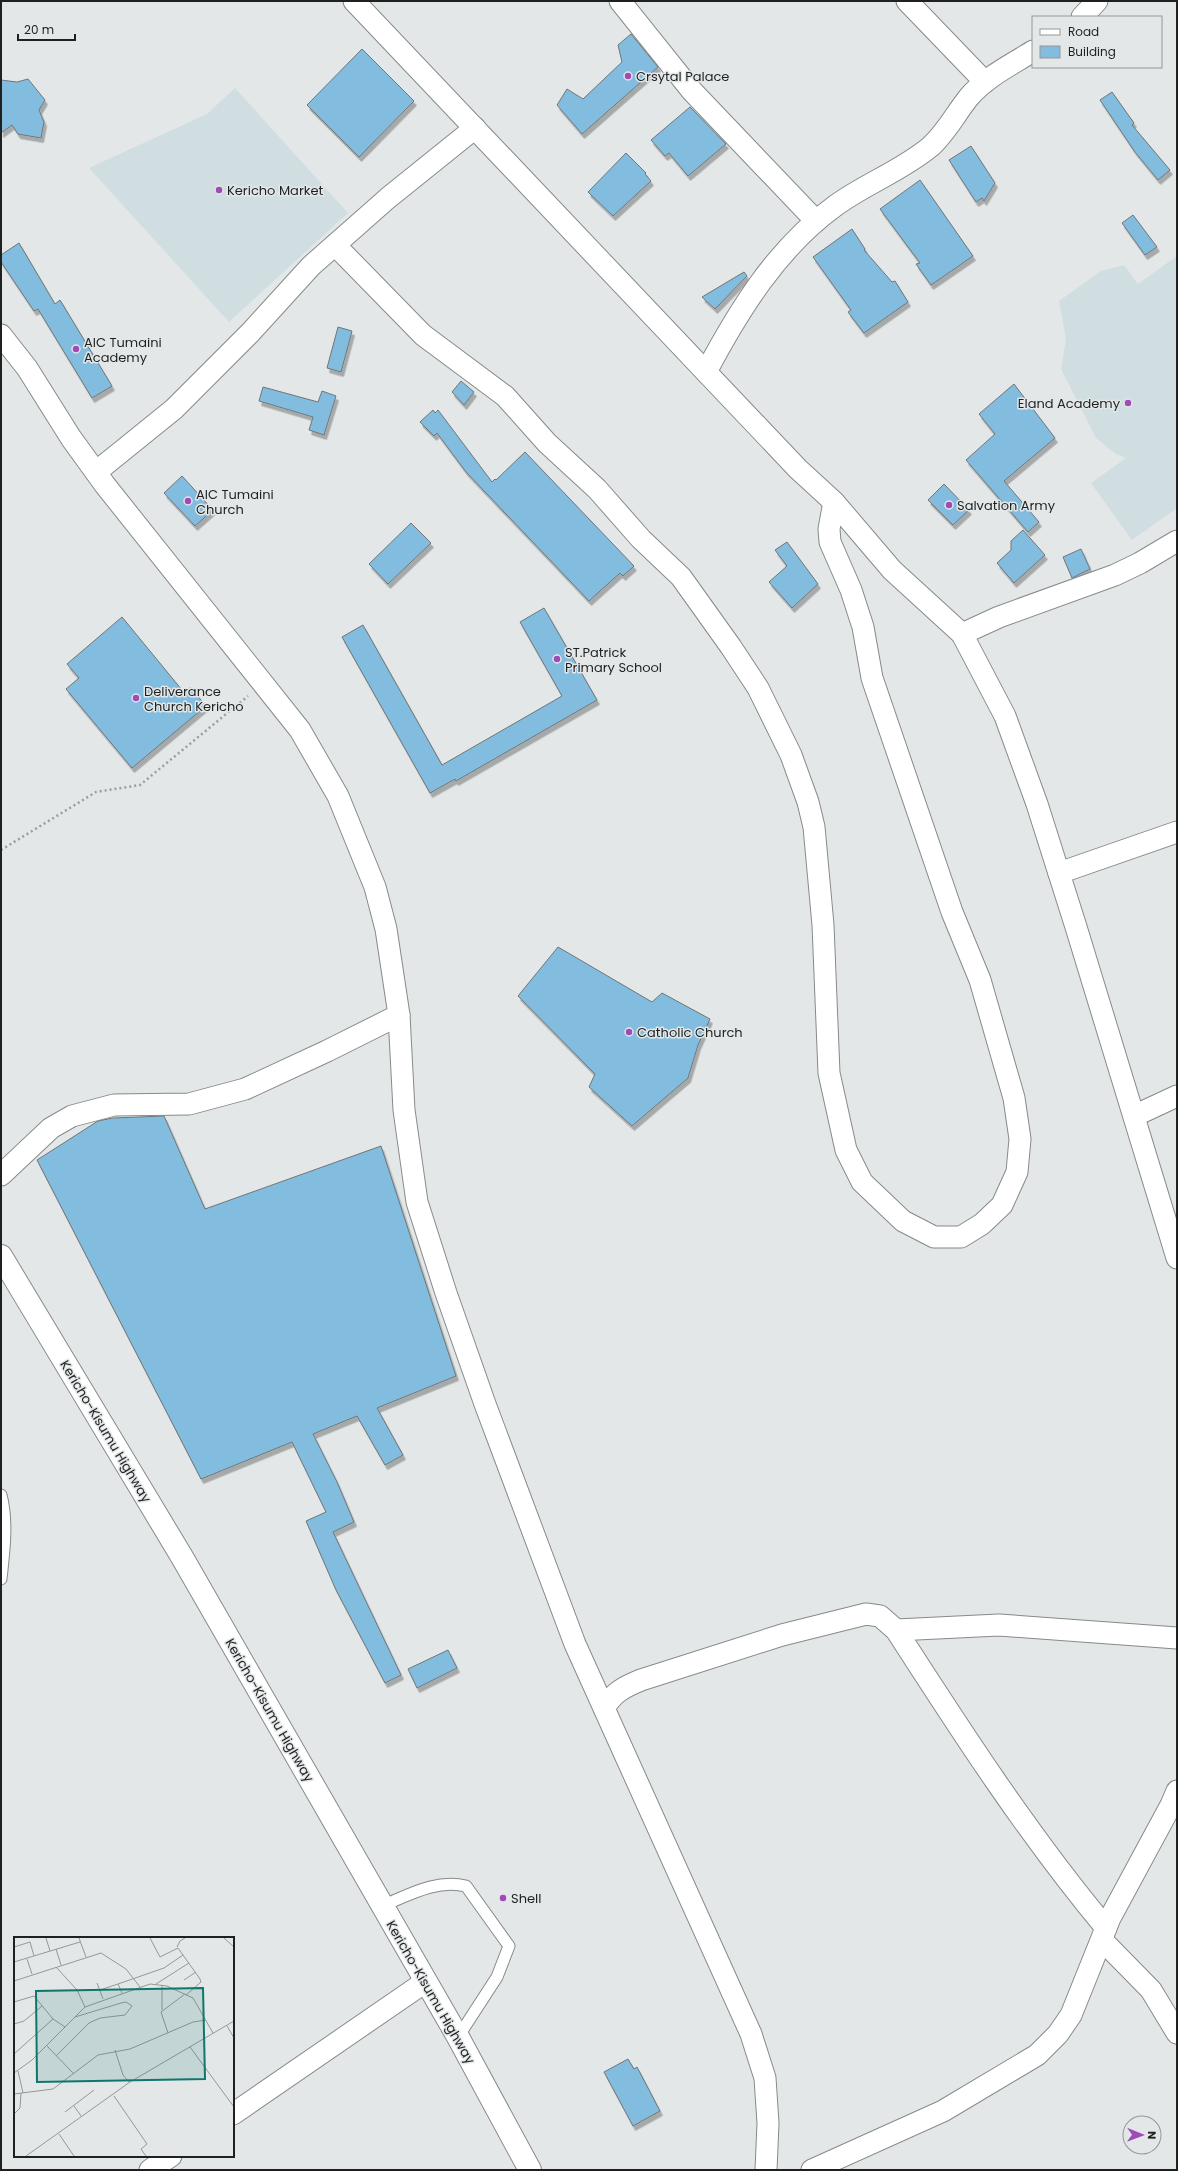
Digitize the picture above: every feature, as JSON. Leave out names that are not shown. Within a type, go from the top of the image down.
[{"type":"highway","name":"Kericho-Kisumu Highway","points":[[1,1256],[182,1556],[425,1982],[458,2037],[530,2170]]},
{"type":"street","points":[[354,1],[578,239],[798,469],[834,502],[892,570],[962,634],[1005,716],[1059,873],[1177,1258]]},
{"type":"street","points":[[620,1],[692,91],[816,222]]},
{"type":"street","points":[[907,1],[985,82]]},
{"type":"street","points":[[1083,16],[1098,1]]},
{"type":"street","points":[[706,372],[720,345],[768,270],[816,222],[858,191],[914,160],[935,142],[970,96],[985,82],[1032,53]]},
{"type":"street","points":[[96,472],[174,409],[250,333],[311,266],[388,198],[475,128]]},
{"type":"street","points":[[335,245],[423,335],[505,396],[547,443],[597,489],[641,539],[681,577],[758,688],[791,755],[808,802],[814,827],[823,925],[829,1073],[846,1150],[862,1182],[903,1221],[934,1237],[961,1237],[982,1224],[1002,1205],[1017,1172],[1020,1138],[1014,1098],[980,980],[952,912],[872,678],[863,627],[851,590],[830,542],[829,529],[834,502]]},
{"type":"street","points":[[1,335],[27,368],[71,438],[96,472],[168,566],[264,683],[300,730],[338,796],[375,887],[386,928],[399,1015],[404,1110],[417,1202],[446,1293],[485,1404],[575,1644],[751,2034],[765,2078],[768,2123],[766,2170]]},
{"type":"street","points":[[962,634],[999,617],[1115,575],[1140,563],[1177,541]]},
{"type":"street","points":[[1059,873],[1177,832]]},
{"type":"street","points":[[1,1175],[51,1128],[72,1116],[114,1105],[189,1104],[245,1089],[327,1051],[399,1015]]},
{"type":"street","points":[[1134,1116],[1177,1096]]},
{"type":"street","points":[[604,1708],[612,1695],[629,1685],[782,1635],[866,1614],[880,1616],[896,1630],[1017,1810],[1080,1897],[1104,1934],[1151,1990],[1177,2033]]},
{"type":"street","points":[[896,1630],[999,1625],[1177,1638]]},
{"type":"street","points":[[812,2170],[942,2111],[1037,2055],[1058,2034],[1071,2015],[1104,1934],[1177,1791]]},
{"type":"street","points":[[234,2113],[425,1982]]},
{"type":"street","points":[[150,2170],[170,2157]]},
{"type":"lane","points":[[1,1495],[5,1509],[4,1555],[1,1579]]},
{"type":"lane","points":[[382,1906],[432,1885],[454,1883],[466,1886],[509,1946],[498,1977],[458,2037]]},
{"type":"path","points":[[1,850],[96,792],[140,785],[264,683]]},
{"type":"shaded area","name":"Kericho Market","points":[[235,88],[348,213],[229,322],[89,168],[207,114]]},
{"type":"shaded area","name":"Eland Academy","points":[[1177,256],[1177,508],[1132,540],[1091,483],[1126,458],[1116,454],[1096,438],[1061,369],[1066,339],[1059,301],[1101,271],[1124,265],[1138,284]]},
{"type":"building","name":"Crsytal Palace","points":[[631,34],[658,67],[582,134],[557,105],[567,89],[583,99],[622,62],[618,45]]},
{"type":"building","points":[[362,49],[414,101],[359,157],[307,105]]},
{"type":"building","points":[[28,79],[45,100],[39,110],[44,122],[41,138],[18,134],[12,125],[1,133],[1,80],[17,82]]},
{"type":"building","points":[[1112,92],[1134,123],[1132,125],[1170,170],[1158,180],[1135,152],[1100,100]]},
{"type":"building","points":[[690,107],[726,144],[688,176],[669,153],[665,156],[651,140]]},
{"type":"building","points":[[971,146],[995,183],[984,201],[982,198],[976,202],[949,160]]},
{"type":"building","points":[[626,153],[646,173],[645,174],[651,181],[613,216],[588,192]]},
{"type":"building","points":[[920,180],[973,256],[931,285],[916,264],[920,263],[880,209]]},
{"type":"building","points":[[1133,215],[1157,247],[1145,255],[1122,223]]},
{"type":"building","points":[[852,229],[865,249],[864,250],[892,282],[895,281],[908,302],[864,333],[848,312],[851,310],[813,257]]},
{"type":"building","points":[[19,243],[55,304],[60,300],[112,386],[92,398],[38,309],[34,311],[1,262],[1,255]]},
{"type":"building","points":[[744,272],[747,276],[715,309],[702,297]]},
{"type":"building","points":[[338,327],[352,331],[341,372],[327,368]]},
{"type":"building","points":[[461,381],[474,392],[464,405],[452,392]]},
{"type":"building","points":[[1014,384],[1055,438],[1004,481],[1039,522],[1028,532],[966,460],[995,434],[979,414]]},
{"type":"building","points":[[263,387],[318,402],[322,391],[336,396],[324,435],[309,430],[313,417],[259,401]]},
{"type":"building","points":[[433,410],[435,413],[438,410],[492,482],[495,479],[496,480],[525,452],[634,566],[623,576],[620,573],[589,601],[466,472],[437,433],[434,436],[420,422]]},
{"type":"building","name":"AIC Tumaini Church","points":[[182,476],[213,510],[195,526],[164,493]]},
{"type":"building","name":"Salvation Army","points":[[944,484],[969,510],[953,525],[928,500]]},
{"type":"building","points":[[411,523],[431,543],[388,584],[369,564]]},
{"type":"building","points":[[1023,530],[1045,555],[1014,583],[997,563],[1011,550],[1011,541]]},
{"type":"building","points":[[787,542],[818,584],[792,608],[769,582],[787,566],[775,550]]},
{"type":"building","points":[[1081,549],[1090,569],[1072,578],[1063,557]]},
{"type":"building","points":[[544,608],[597,700],[456,781],[455,779],[430,793],[342,637],[363,625],[442,765],[562,696],[520,622]]},
{"type":"building","name":"Deliverance Church Kericho","points":[[122,617],[182,690],[191,688],[206,706],[132,768],[66,689],[79,678],[67,664]]},
{"type":"building","name":"Catholic Church","points":[[558,947],[652,1002],[662,993],[710,1019],[698,1045],[688,1078],[632,1126],[589,1087],[595,1074],[518,996]]},
{"type":"building","points":[[164,1116],[205,1209],[381,1146],[456,1376],[377,1408],[403,1455],[385,1465],[357,1416],[313,1434],[337,1482],[354,1522],[333,1532],[401,1675],[385,1683],[336,1590],[306,1521],[326,1512],[292,1442],[201,1479],[37,1160],[98,1121],[113,1118]]},
{"type":"building","points":[[448,1650],[457,1668],[417,1688],[408,1669]]},
{"type":"building","points":[[628,2059],[634,2069],[637,2067],[660,2111],[633,2126],[604,2072]]},
{"type":"place","name":"Crsytal Palace","points":[[628,76]]},
{"type":"place","name":"Kericho Market","points":[[219,190]]},
{"type":"place","name":"AIC Tumaini Academy","points":[[76,349]]},
{"type":"place","name":"Eland Academy","points":[[1128,403]]},
{"type":"place","name":"AIC Tumaini Church","points":[[188,501]]},
{"type":"place","name":"Salvation Army","points":[[949,505]]},
{"type":"place","name":"ST.Patrick Primary School","points":[[557,659]]},
{"type":"place","name":"Deliverance Church Kericho","points":[[136,698]]},
{"type":"place","name":"Catholic Church","points":[[629,1032]]},
{"type":"place","name":"Shell","points":[[503,1898]]}]
